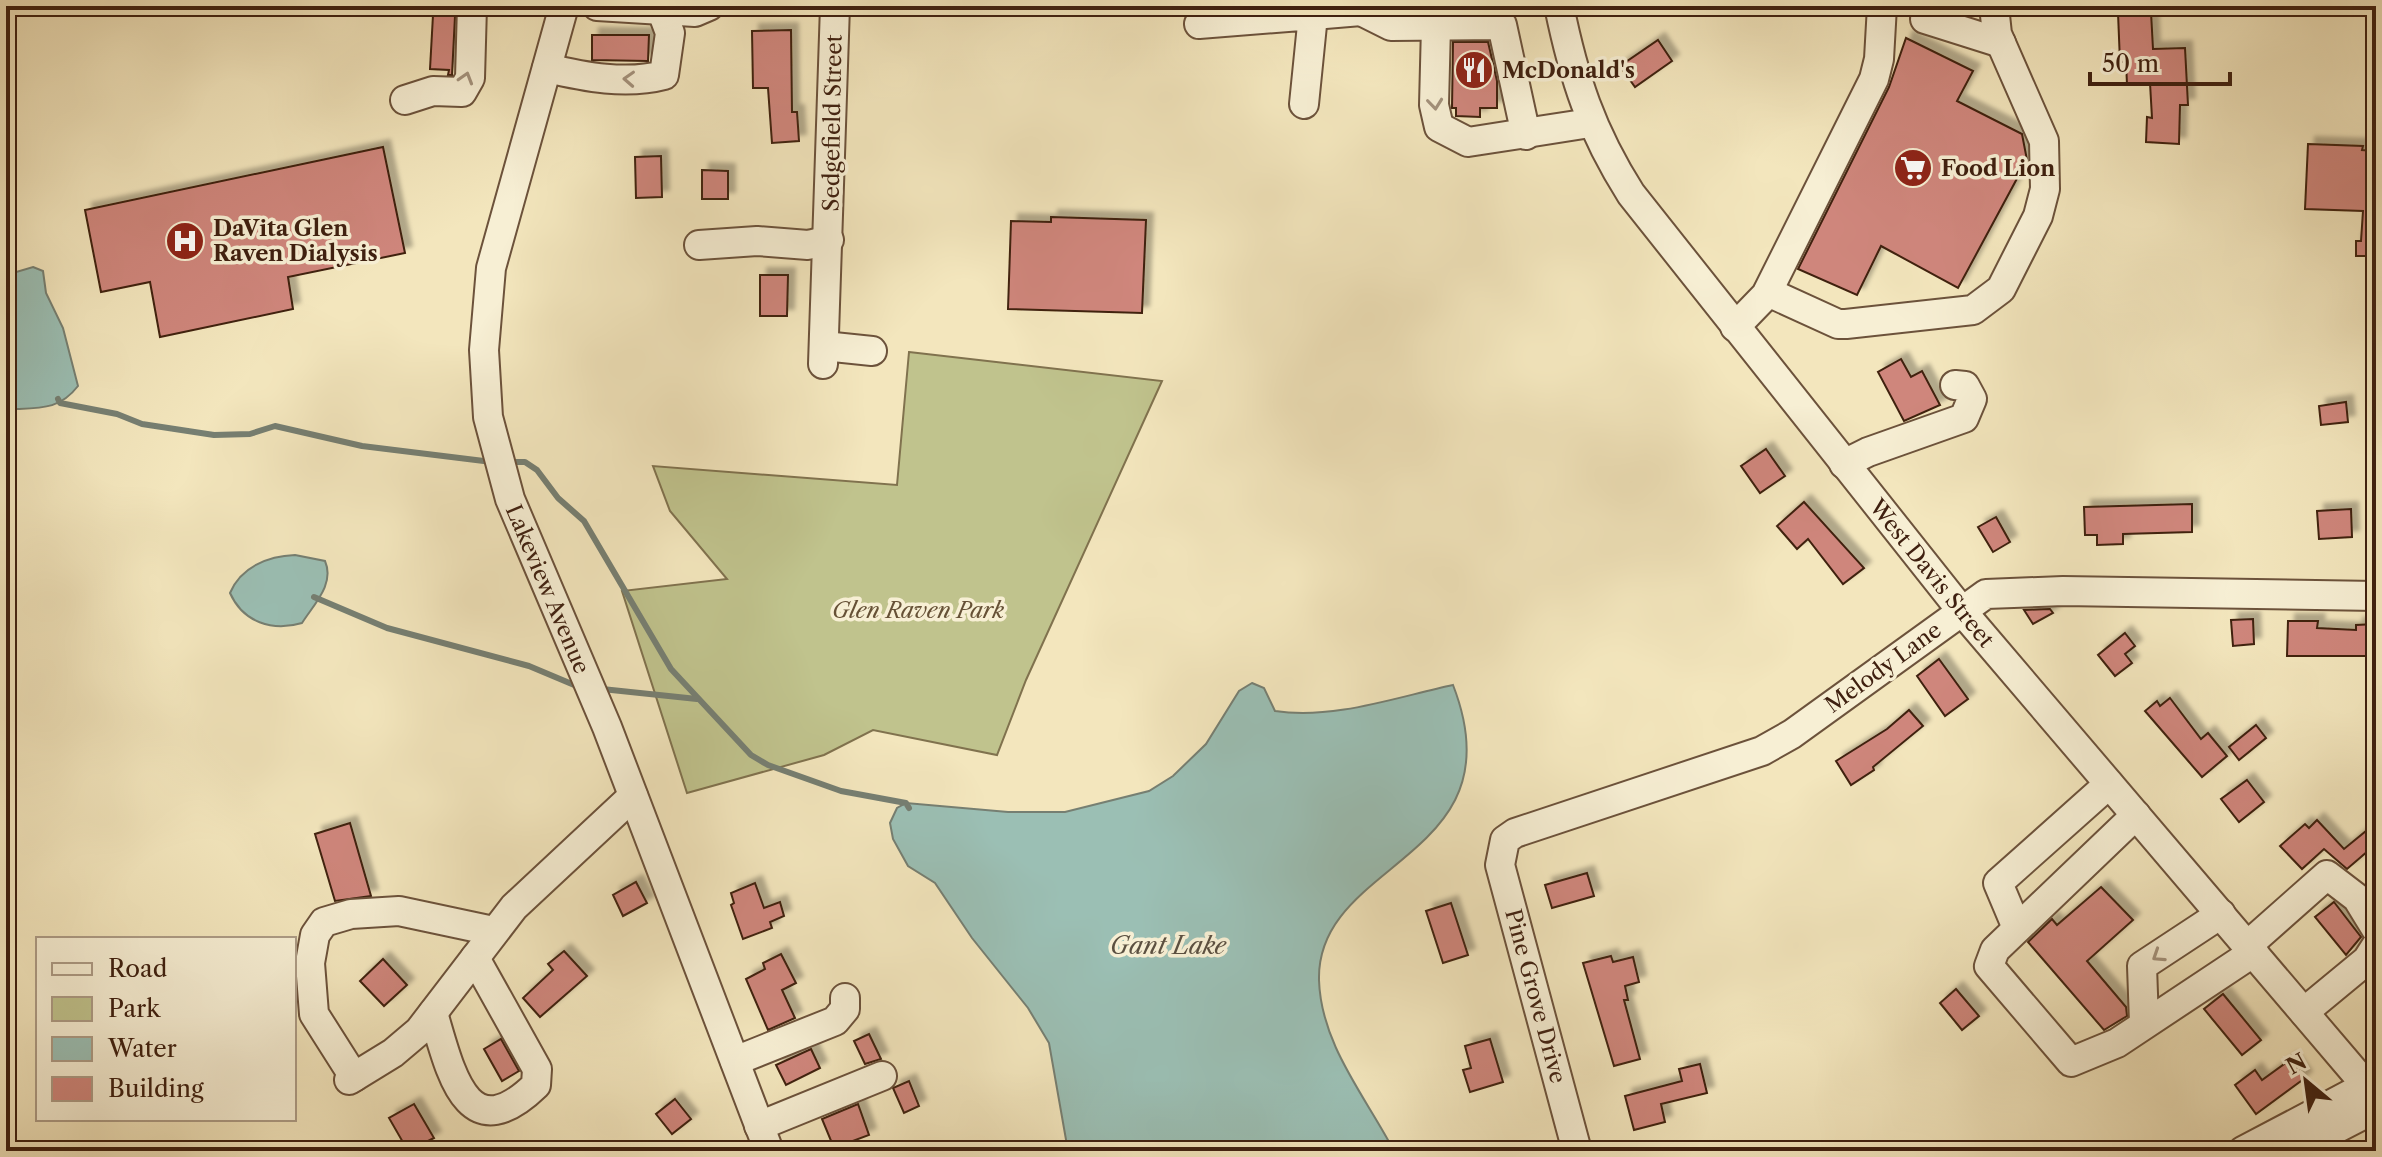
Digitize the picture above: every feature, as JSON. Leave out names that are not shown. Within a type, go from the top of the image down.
[{"type":"street","points":[[405,100],[433,91],[462,92],[470,78],[472,6]]},
{"type":"street","name":"Lakeview Avenue","points":[[564,6],[491,268],[484,350],[488,417],[510,499],[633,796],[764,1138]]},
{"type":"street","points":[[597,6],[663,17],[695,12],[709,6]]},
{"type":"street","name":"Sedgefield Street","points":[[835,6],[823,355],[872,351]]},
{"type":"street","name":"West Davis Street","points":[[1559,6],[1576,85],[1590,123],[1631,194],[1961,610],[2374,1092]]},
{"type":"street","points":[[1735,327],[1757,308],[1768,292],[1874,79],[1882,6]]},
{"type":"street","points":[[1768,292],[1838,324],[1846,324],[1973,310],[2001,289],[2038,216],[2046,159],[2044,141],[2001,43],[1994,6]]},
{"type":"street","points":[[1199,24],[1360,9],[1391,26],[1502,25],[1526,135]]},
{"type":"street","points":[[1304,104],[1313,15]]},
{"type":"street","points":[[547,68],[585,77],[646,80],[664,75],[663,17]]},
{"type":"street","points":[[1925,19],[2001,43]]},
{"type":"street","points":[[1436,26],[1434,105],[1439,127],[1468,142],[1590,123]]},
{"type":"street","name":"Sedgefield Street","points":[[699,245],[757,241],[808,245],[829,240]]},
{"type":"street","points":[[1844,464],[1868,452],[1964,418],[1972,399],[1965,386],[1955,385]]},
{"type":"street","name":"Melody Lane","points":[[1505,840],[1515,833],[1762,751],[1792,734],[1986,594],[2063,591],[2376,596]]},
{"type":"street","points":[[2017,928],[1998,883],[2109,784]]},
{"type":"street","points":[[493,931],[399,911],[351,914],[324,922],[315,935],[310,963],[314,1014],[352,1078],[393,1053],[433,1013],[514,907],[633,796]]},
{"type":"street","points":[[2136,815],[1995,950],[1989,966],[2071,1062],[2117,1043],[2251,948],[2327,875],[2357,898],[2376,929]]},
{"type":"street","name":"Pine Grove Drive","points":[[1505,840],[1500,865],[1577,1151]]},
{"type":"street","points":[[2144,1022],[2142,966],[2221,914]]},
{"type":"street","points":[[2304,1012],[2367,960],[2376,946]]},
{"type":"street","points":[[433,1013],[458,1083],[468,1101],[481,1111],[495,1112],[519,1102],[536,1085],[537,1069],[475,958]]},
{"type":"street","points":[[735,1061],[835,1021],[845,1009],[845,998]]},
{"type":"street","points":[[764,1138],[882,1076]]},
{"type":"street","points":[[2243,1151],[2374,1092]]},
{"type":"street","points":[[2293,1151],[2374,1092]]},
{"type":"green space","name":"Glen Raven Park","points":[[909,352],[1162,381],[1026,680],[997,755],[873,730],[824,755],[687,793],[622,591],[727,579],[670,511],[653,466],[897,485]]},
{"type":"water","points":[[33,267],[43,271],[46,293],[63,328],[78,386],[58,403],[17,409],[6,402],[6,275]]},
{"type":"water","points":[[295,555],[325,561],[327,569],[322,594],[302,623],[269,625],[251,618],[230,593],[235,584],[256,565]]},
{"type":"water","name":"Gant Lake","points":[[1252,683],[1264,688],[1275,711],[1297,713],[1365,706],[1453,685],[1467,743],[1460,788],[1440,823],[1348,907],[1327,940],[1319,980],[1322,1004],[1336,1048],[1394,1151],[1068,1151],[1049,1043],[1028,1008],[972,938],[935,883],[908,866],[893,839],[890,823],[897,808],[906,803],[1008,812],[1065,812],[1149,791],[1173,776],[1206,744],[1239,691]]},
{"type":"building","points":[[2151,12],[2153,49],[2185,48],[2188,105],[2180,105],[2179,144],[2146,142],[2147,117],[2152,118],[2150,83],[2127,84],[2126,62],[2120,62],[2118,13]]},
{"type":"building","points":[[433,15],[455,16],[452,75],[448,75],[449,70],[430,69]]},
{"type":"building","points":[[791,30],[792,112],[797,112],[799,141],[772,143],[768,88],[753,88],[752,31]]},
{"type":"building","points":[[592,35],[649,35],[648,61],[592,60]]},
{"type":"building","points":[[1906,38],[1973,71],[1957,101],[2022,134],[2027,160],[1958,288],[1881,246],[1857,295],[1798,269],[1889,87]]},
{"type":"building","points":[[1658,40],[1672,61],[1635,87],[1620,66]]},
{"type":"building","name":"McDonald's","points":[[1453,42],[1488,42],[1497,81],[1497,108],[1480,108],[1480,117],[1456,116],[1456,108],[1452,108]]},
{"type":"building","points":[[2308,144],[2363,146],[2362,150],[2376,151],[2376,256],[2356,256],[2356,241],[2361,241],[2363,211],[2305,209]]},
{"type":"building","points":[[383,147],[405,253],[288,277],[293,309],[160,337],[150,282],[101,292],[85,210]]},
{"type":"building","points":[[661,156],[662,197],[636,198],[635,157]]},
{"type":"building","points":[[702,170],[728,171],[728,199],[702,199]]},
{"type":"building","points":[[1051,217],[1146,220],[1142,313],[1008,309],[1011,221],[1051,222]]},
{"type":"building","points":[[760,275],[788,275],[787,316],[760,316]]},
{"type":"building","points":[[1901,359],[1911,377],[1922,371],[1940,405],[1904,421],[1878,372]]},
{"type":"building","points":[[2346,402],[2348,422],[2321,425],[2319,406]]},
{"type":"building","points":[[1766,449],[1785,476],[1760,493],[1741,466]]},
{"type":"building","points":[[1804,502],[1864,568],[1843,584],[1808,539],[1797,549],[1777,526]]},
{"type":"building","points":[[2192,504],[2192,532],[2123,534],[2123,544],[2097,545],[2097,535],[2085,535],[2084,507]]},
{"type":"building","points":[[2351,509],[2352,537],[2319,539],[2317,511]]},
{"type":"building","points":[[1996,517],[2010,542],[1993,552],[1978,527]]},
{"type":"building","points":[[2050,609],[2053,613],[2033,624],[2024,610]]},
{"type":"building","points":[[2253,619],[2254,644],[2233,646],[2231,620]]},
{"type":"building","points":[[2288,621],[2318,621],[2317,628],[2356,630],[2356,625],[2376,624],[2376,656],[2287,656]]},
{"type":"building","points":[[2125,633],[2135,646],[2125,654],[2132,663],[2115,676],[2098,655]]},
{"type":"building","points":[[1939,659],[1968,699],[1945,716],[1917,676]]},
{"type":"building","points":[[2170,698],[2201,739],[2208,733],[2227,756],[2202,777],[2145,711],[2157,701],[2160,706]]},
{"type":"building","points":[[1909,710],[1923,726],[1873,767],[1874,770],[1851,785],[1836,761],[1887,729]]},
{"type":"building","points":[[2256,725],[2266,738],[2239,760],[2229,747]]},
{"type":"building","points":[[2247,780],[2264,802],[2239,822],[2221,799]]},
{"type":"building","points":[[2317,820],[2344,849],[2366,831],[2376,844],[2347,869],[2324,849],[2302,869],[2280,846],[2305,824],[2309,828]]},
{"type":"building","points":[[350,823],[371,896],[335,901],[315,834]]},
{"type":"building","points":[[1587,873],[1594,896],[1552,908],[1545,885]]},
{"type":"building","points":[[636,882],[647,903],[623,916],[613,895]]},
{"type":"building","points":[[755,883],[764,908],[780,902],[784,916],[770,922],[772,928],[743,939],[731,905],[734,903],[731,893]]},
{"type":"building","points":[[2101,887],[2133,920],[2087,961],[2126,1007],[2127,1016],[2104,1030],[2028,942],[2052,919],[2057,925]]},
{"type":"building","points":[[2334,902],[2361,937],[2346,955],[2315,917]]},
{"type":"building","points":[[1451,903],[1468,955],[1443,963],[1426,911]]},
{"type":"building","points":[[564,951],[587,976],[540,1017],[523,998],[553,970],[548,964]]},
{"type":"building","points":[[781,954],[796,983],[782,990],[795,1018],[768,1030],[746,979],[765,969],[763,963]]},
{"type":"building","points":[[1611,956],[1613,962],[1633,957],[1639,982],[1625,986],[1628,1000],[1624,1000],[1640,1059],[1614,1066],[1583,963]]},
{"type":"building","points":[[383,959],[407,985],[384,1006],[360,981]]},
{"type":"building","points":[[1956,989],[1979,1016],[1962,1030],[1940,1003]]},
{"type":"building","points":[[2223,994],[2261,1040],[2242,1055],[2204,1009]]},
{"type":"building","points":[[869,1034],[881,1059],[865,1064],[854,1041]]},
{"type":"building","points":[[501,1039],[519,1071],[502,1081],[484,1049]]},
{"type":"building","points":[[1490,1039],[1503,1082],[1470,1092],[1463,1070],[1471,1068],[1465,1046]]},
{"type":"building","points":[[811,1049],[820,1068],[786,1085],[776,1065]]},
{"type":"building","points":[[2291,1059],[2305,1078],[2256,1114],[2235,1085],[2255,1070],[2262,1080]]},
{"type":"building","points":[[1700,1064],[1707,1093],[1661,1104],[1665,1122],[1634,1130],[1625,1096],[1682,1081],[1679,1069]]},
{"type":"building","points":[[909,1081],[919,1106],[904,1113],[893,1088]]},
{"type":"building","points":[[675,1099],[691,1119],[672,1134],[656,1114]]},
{"type":"building","points":[[414,1104],[434,1138],[408,1151],[389,1118]]},
{"type":"building","points":[[858,1104],[869,1135],[834,1148],[822,1119]]},
{"type":"waterway","points":[[58,399],[60,403],[117,414],[142,424],[214,435],[250,434],[275,426],[362,446],[492,462]]},
{"type":"waterway","points":[[507,462],[525,462],[537,470],[558,498],[584,521],[671,669],[751,755],[768,765],[841,791],[906,803],[909,808]]},
{"type":"waterway","points":[[314,597],[387,628],[529,666],[579,687]]},
{"type":"waterway","points":[[602,689],[697,699]]},
{"type":"place","name":"McDonald's","points":[[1474,70]]},
{"type":"place","name":"Food Lion","points":[[1913,168]]},
{"type":"place","name":"DaVita Glen Raven Dialysis","points":[[185,241]]}]
